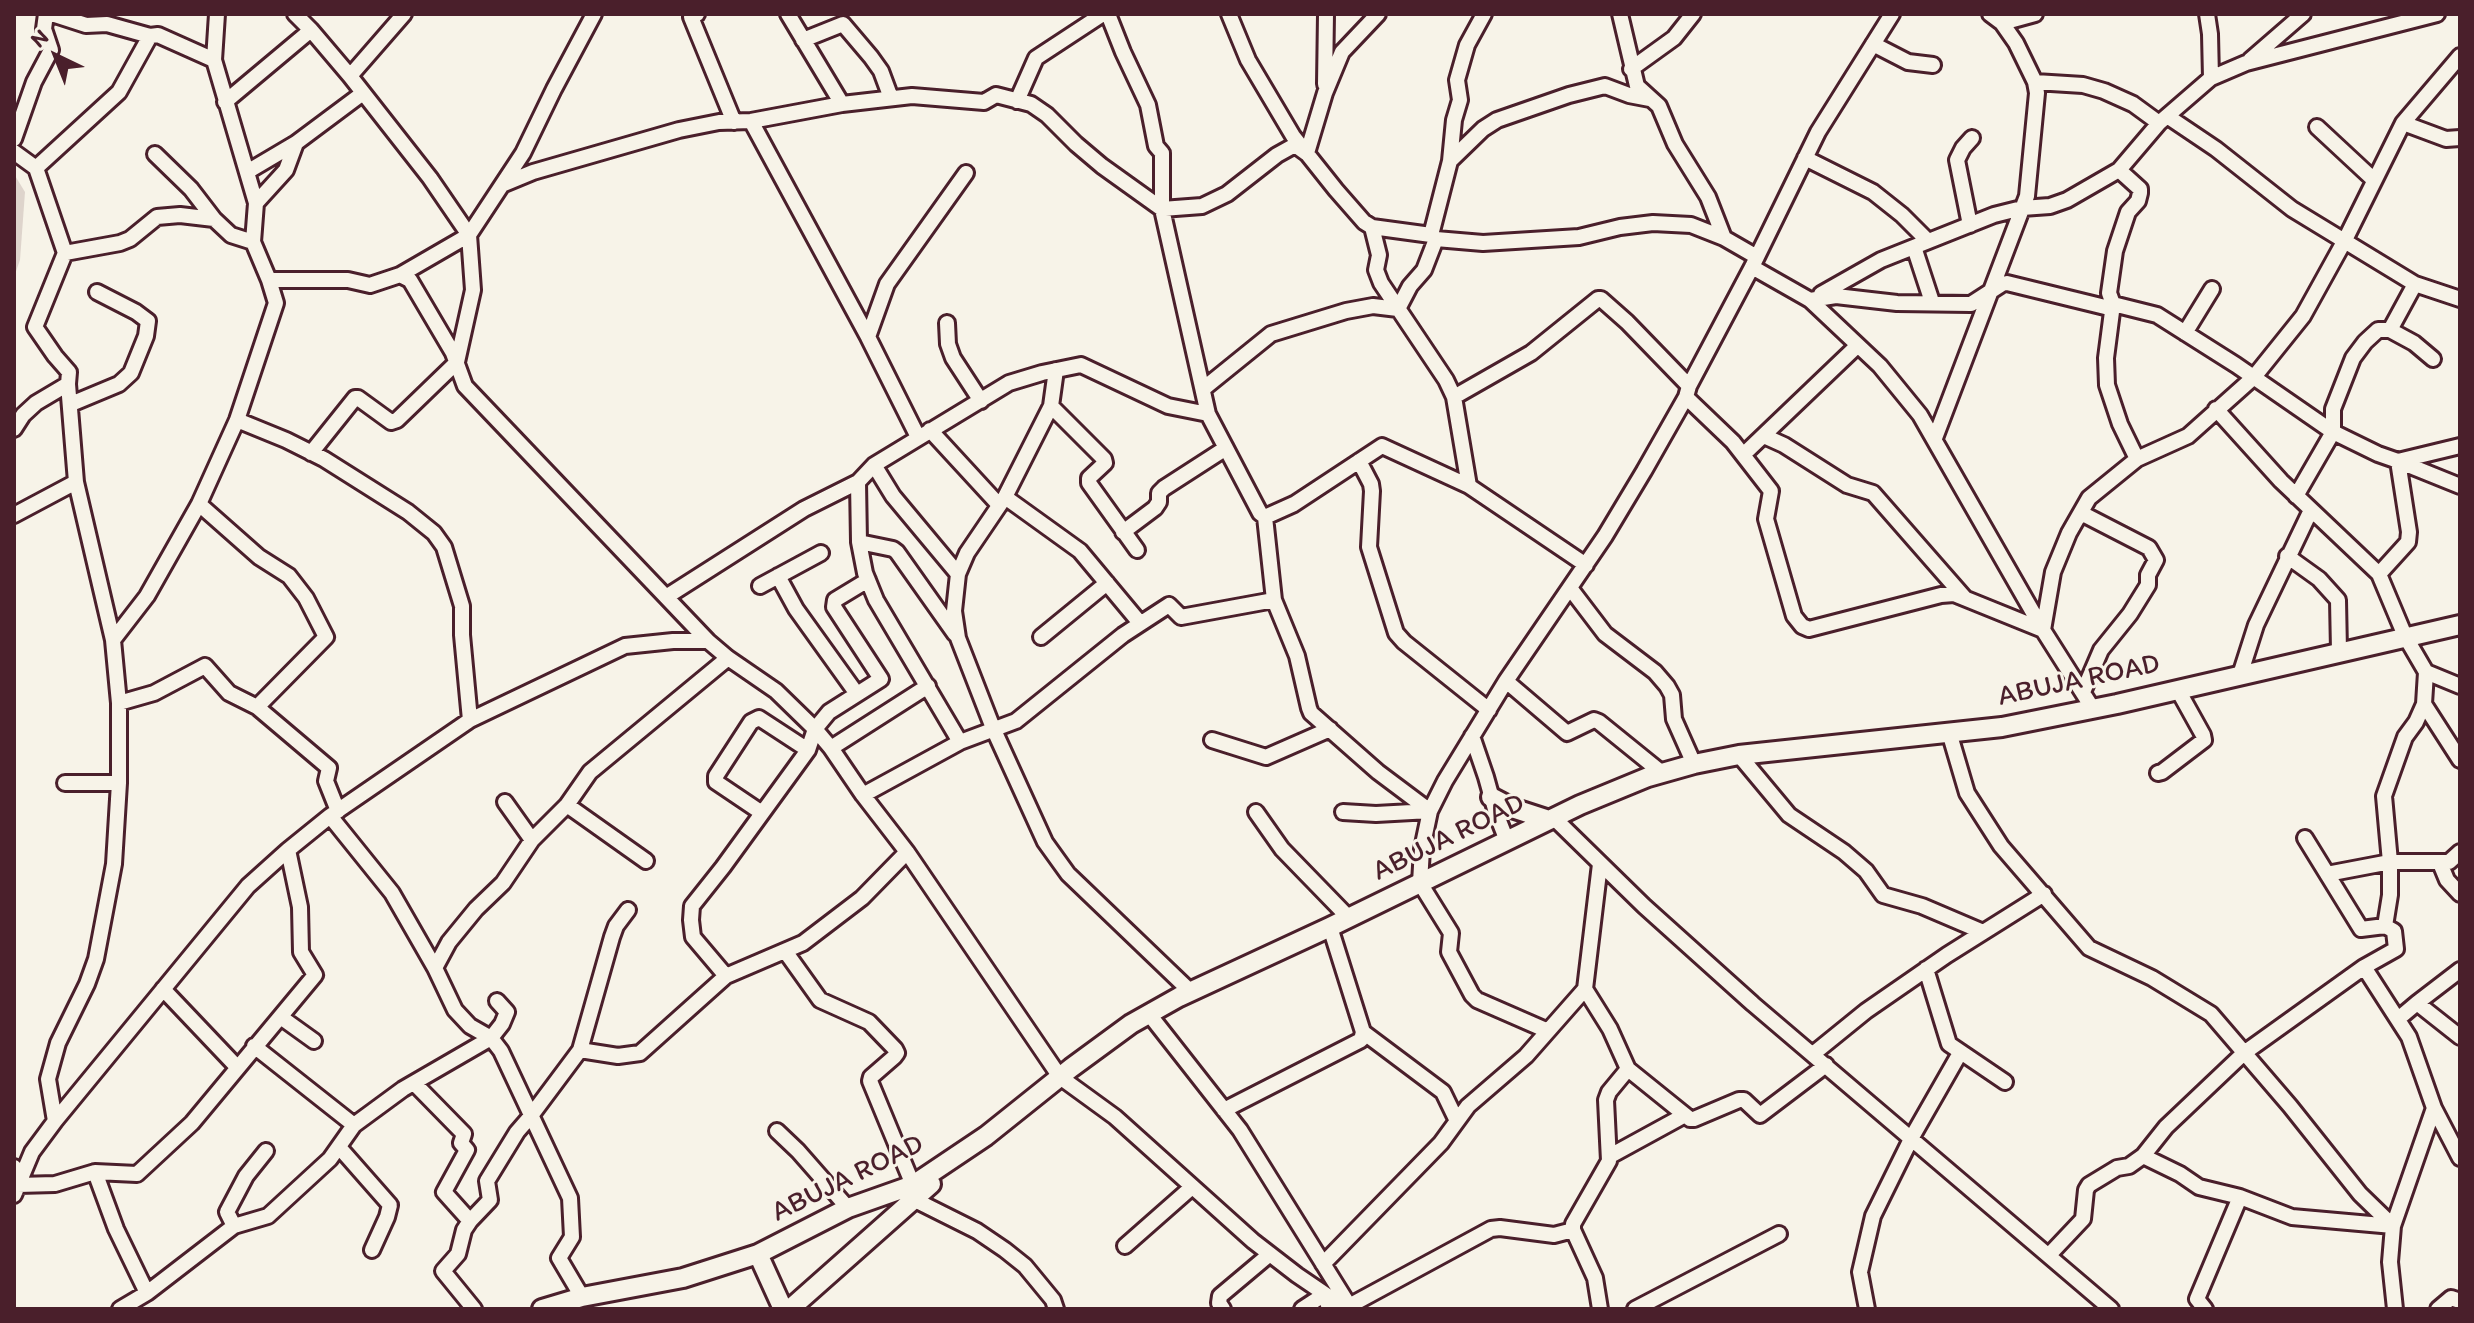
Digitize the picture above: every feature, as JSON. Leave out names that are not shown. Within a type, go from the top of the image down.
[{"type":"main road","name":"ABUJA ROAD","points":[[542,1309],[582,1297],[683,1278],[758,1254],[848,1208],[913,1192],[1131,1024],[1190,991],[1349,918],[1580,805],[1662,773],[1739,755],[2002,727],[2460,625]]},
{"type":"main road","points":[[1491,797],[1512,808],[1551,819]]},
{"type":"main road","points":[[790,1309],[913,1192]]},
{"type":"main road","points":[[758,1254],[783,1309]]},
{"type":"street","points":[[14,139],[34,82],[51,50],[44,29],[46,14]]},
{"type":"street","points":[[52,14],[86,25],[107,24],[150,36],[158,35],[214,60]]},
{"type":"street","points":[[113,14],[123,27]]},
{"type":"street","points":[[113,640],[147,596],[199,504],[237,420],[276,303],[253,242],[256,203],[214,60],[217,14]]},
{"type":"street","points":[[295,14],[350,76],[430,178],[469,235],[473,296],[457,362],[397,420],[391,422],[385,419],[355,398],[311,453]]},
{"type":"street","points":[[350,76],[404,14]]},
{"type":"street","points":[[269,280],[348,280],[370,285],[400,275],[469,235],[523,153],[594,14]]},
{"type":"street","points":[[697,14],[691,17],[734,122]]},
{"type":"street","points":[[788,14],[842,104]]},
{"type":"street","points":[[1017,101],[1036,58],[1106,14],[1148,105],[1156,146],[1162,153],[1162,209],[1208,414],[1260,513],[1265,517],[1274,600],[1297,656],[1311,713],[1378,772],[1430,811]]},
{"type":"street","points":[[1229,14],[1248,60],[1293,136],[1364,222],[1372,227],[1483,243],[1579,237],[1653,223],[1691,225],[1724,238],[1810,300],[1880,366],[1920,415],[2043,630],[2093,709]]},
{"type":"street","points":[[1325,93],[1326,14]]},
{"type":"street","points":[[1306,153],[1342,52],[1378,14]]},
{"type":"street","points":[[1398,309],[1410,286],[1424,270],[1434,237],[1460,100],[1457,80],[1467,45],[1483,14]]},
{"type":"street","points":[[1620,14],[1637,86],[1659,106],[1675,144],[1708,197],[1724,238]]},
{"type":"street","points":[[1631,69],[1674,38],[1693,14]]},
{"type":"street","points":[[1548,1031],[1472,995],[1449,952],[1451,933],[1420,883],[1422,849],[1430,811],[1506,681],[1605,536],[1688,391],[1818,132],[1892,14]]},
{"type":"street","points":[[1996,18],[2035,14]]},
{"type":"street","points":[[2207,14],[2211,78]]},
{"type":"street","points":[[2246,63],[2303,14]]},
{"type":"street","points":[[1810,300],[1881,260],[1994,215],[2022,208],[2050,206],[2067,200],[2119,170],[2163,120],[2211,78],[2246,63],[2437,14]]},
{"type":"street","points":[[1935,438],[2027,196],[2037,93],[2035,82],[2016,43],[1996,18]]},
{"type":"street","points":[[803,40],[843,24],[881,71],[891,98]]},
{"type":"street","points":[[225,102],[311,30]]},
{"type":"street","points":[[36,168],[119,92],[150,36]]},
{"type":"street","points":[[1873,44],[1908,62],[1933,65]]},
{"type":"street","points":[[2043,630],[2053,572],[2069,533],[2089,498],[2137,459],[2188,436],[2254,377],[2303,316],[2403,123],[2460,56]]},
{"type":"street","points":[[2035,82],[2083,85],[2133,104],[2216,149],[2292,209],[2415,284],[2460,299]]},
{"type":"street","points":[[1450,161],[1483,129],[1497,120],[1569,95],[1605,86],[1652,100]]},
{"type":"street","points":[[247,172],[296,143],[363,93]]},
{"type":"street","points":[[504,184],[533,172],[679,130],[912,96],[984,102],[996,95],[1031,104],[1102,166],[1162,209],[1202,206],[1227,194],[1277,155],[1295,145],[1306,153]]},
{"type":"street","points":[[751,121],[868,337],[924,433],[1002,501],[1080,551],[1140,623]]},
{"type":"street","points":[[2403,123],[2446,139],[2460,138]]},
{"type":"street","points":[[2317,127],[2374,180]]},
{"type":"street","points":[[1970,225],[1957,160],[1972,138]]},
{"type":"street","points":[[256,203],[286,170],[296,143]]},
{"type":"street","points":[[14,152],[36,168],[65,253],[35,327],[69,372],[76,482],[113,640],[119,703],[119,783],[114,864],[96,959],[58,1043],[48,1079],[55,1121]]},
{"type":"street","points":[[155,154],[231,235],[253,242]]},
{"type":"street","points":[[1805,158],[1873,192],[1902,215],[1921,244],[1932,302]]},
{"type":"street","points":[[2119,170],[2137,186],[2140,193],[2138,201],[2128,212],[2115,251],[2109,293],[2113,304],[2106,358],[2107,385],[2120,424],[2137,459]]},
{"type":"street","points":[[868,337],[887,284],[966,173]]},
{"type":"street","points":[[65,253],[120,243],[130,239],[157,217],[180,215],[214,219]]},
{"type":"street","points":[[1372,227],[1379,255],[1376,270],[1381,283],[1446,380],[1454,397],[1469,486]]},
{"type":"street","points":[[400,275],[410,280],[457,362],[465,386],[708,641],[776,691],[831,748],[907,852],[1060,1077],[1115,1117],[1270,1254],[1349,1308]]},
{"type":"street","points":[[1810,300],[1836,296],[1897,303],[1971,304],[2007,283],[2105,307],[2113,304],[2157,315],[2333,432],[2460,486]]},
{"type":"street","points":[[2390,330],[2415,284]]},
{"type":"street","points":[[2185,333],[2212,289]]},
{"type":"street","points":[[71,404],[119,384],[131,373],[146,336],[148,321],[97,292]]},
{"type":"street","points":[[1454,397],[1531,353],[1598,299],[1627,322],[1688,391],[1696,409],[1707,416],[1743,455],[1771,491],[1766,519],[1794,616],[1802,626],[1809,629],[1954,594],[2043,630]]},
{"type":"street","points":[[1203,389],[1271,334],[1346,311],[1373,306],[1398,309]]},
{"type":"street","points":[[947,323],[948,344],[953,358],[981,401]]},
{"type":"street","points":[[2296,496],[2333,432],[2333,409],[2353,358],[2365,342],[2378,330],[2390,330],[2414,343],[2433,359]]},
{"type":"street","points":[[1743,455],[1857,346]]},
{"type":"street","points":[[666,597],[804,509],[858,482],[874,465],[1009,383],[1081,365],[1168,406],[1208,414]]},
{"type":"street","points":[[1056,370],[1051,406],[1002,501],[967,553],[958,574],[954,611],[958,638],[1036,827],[1052,853],[1068,874],[1190,991]]},
{"type":"street","points":[[14,429],[36,403],[68,384]]},
{"type":"street","points":[[1051,406],[1104,459],[1105,463],[1089,478],[1089,483],[1137,550]]},
{"type":"street","points":[[2216,409],[2296,496],[2379,574],[2405,636],[2426,672],[2424,704],[2405,737],[2384,796],[2390,862],[2390,895],[2385,926]]},
{"type":"street","points":[[237,420],[311,453],[408,512],[434,533],[444,547],[462,606],[470,720]]},
{"type":"street","points":[[1764,436],[1784,445],[1847,485],[1873,493],[1964,597]]},
{"type":"street","points":[[1265,517],[1294,504],[1382,446],[1469,486],[1586,565]]},
{"type":"street","points":[[2398,461],[2460,446]]},
{"type":"street","points":[[1123,532],[1155,508],[1159,493],[1164,488],[1226,448]]},
{"type":"street","points":[[1359,461],[1372,491],[1369,547],[1396,633],[1489,710]]},
{"type":"street","points":[[2379,574],[2408,542],[2398,461]]},
{"type":"street","points":[[874,465],[897,502],[958,574]]},
{"type":"street","points":[[14,515],[76,482]]},
{"type":"street","points":[[858,482],[859,542],[868,580],[883,612],[960,742]]},
{"type":"street","points":[[199,504],[259,557],[289,576],[306,598],[326,637],[257,707]]},
{"type":"street","points":[[2240,675],[2256,625],[2311,510]]},
{"type":"street","points":[[2081,513],[2149,548],[2156,560],[2148,575],[2148,585],[2130,614],[2101,650],[2083,692]]},
{"type":"street","points":[[859,542],[897,552],[958,638]]},
{"type":"street","points":[[760,586],[821,553]]},
{"type":"street","points":[[2287,556],[2319,579],[2338,600],[2339,651]]},
{"type":"street","points":[[778,576],[796,609],[857,694]]},
{"type":"street","points":[[726,976],[693,937],[692,906],[808,750],[815,729],[829,712],[881,679],[834,607],[835,600],[868,580]]},
{"type":"street","points":[[1041,637],[1107,583]]},
{"type":"street","points":[[1570,588],[1605,634],[1655,672],[1667,686],[1672,695],[1674,719],[1694,764]]},
{"type":"street","points":[[863,795],[960,742],[1016,721],[1140,623],[1169,605],[1181,617],[1274,600]]},
{"type":"street","points":[[16,1190],[32,1152],[55,1121],[248,886],[288,850],[334,814],[470,720],[625,646],[708,641]]},
{"type":"street","points":[[435,968],[449,942],[503,883],[532,840],[567,805],[598,764],[728,658]]},
{"type":"street","points":[[119,703],[154,693],[205,666],[229,693],[257,707],[329,768],[326,781],[334,814],[392,893],[455,1010],[470,1026],[491,1038],[501,1051],[570,1198],[572,1237],[559,1258],[582,1297]]},
{"type":"street","points":[[2426,672],[2460,686]]},
{"type":"street","points":[[1506,681],[1567,733],[1594,720],[1599,722],[1662,773]]},
{"type":"street","points":[[831,748],[928,686]]},
{"type":"street","points":[[2158,773],[2204,740],[2178,690]]},
{"type":"street","points":[[2424,704],[2460,760]]},
{"type":"street","points":[[762,813],[716,782],[716,776],[751,722],[759,718],[808,750]]},
{"type":"street","points":[[1212,740],[1266,757],[1330,729]]},
{"type":"street","points":[[1949,732],[1967,793],[2001,846],[2089,948],[2152,978],[2204,1009],[2290,1106],[2360,1194],[2393,1226]]},
{"type":"street","points":[[1472,736],[1507,841]]},
{"type":"street","points":[[1739,755],[1789,815],[1844,852],[1866,871],[1883,895],[1922,906],[1983,932]]},
{"type":"street","points":[[65,783],[119,783]]},
{"type":"street","points":[[505,802],[532,840]]},
{"type":"street","points":[[567,805],[646,861]]},
{"type":"street","points":[[1343,812],[1430,811]]},
{"type":"street","points":[[1256,812],[1282,849],[1349,918]]},
{"type":"street","points":[[1551,819],[1644,906],[1813,1054],[2111,1309]]},
{"type":"street","points":[[2049,1255],[2083,1219],[2089,1185],[2143,1156],[2166,1127],[2244,1053],[2364,967],[2396,949],[2394,931],[2385,926],[2361,929],[2305,838]]},
{"type":"street","points":[[16,1190],[55,1184],[95,1172],[137,1174],[192,1123],[254,1046],[282,1018],[315,975],[301,952],[300,907],[288,850]]},
{"type":"street","points":[[580,1050],[618,1056],[640,1053],[726,976],[803,943],[862,898],[907,852]]},
{"type":"street","points":[[2327,874],[2390,862],[2449,862],[2460,852]]},
{"type":"street","points":[[2440,863],[2447,880],[2460,894]]},
{"type":"street","points":[[1323,1264],[1441,1143],[1468,1106],[1526,1056],[1585,989],[1600,864]]},
{"type":"street","points":[[1813,1054],[1866,1011],[1926,969],[2044,894]]},
{"type":"street","points":[[474,1309],[443,1271],[458,1254],[464,1230],[490,1200],[487,1181],[517,1132],[580,1050],[612,937],[628,910]]},
{"type":"street","points":[[1330,927],[1363,1032],[1443,1092],[1457,1121]]},
{"type":"street","points":[[785,951],[820,1000],[869,1022],[895,1049],[897,1053],[894,1057],[870,1081],[913,1192],[977,1231],[1025,1266],[1053,1300],[1056,1309]]},
{"type":"street","points":[[2364,967],[2409,1037],[2434,1108],[2460,1158]]},
{"type":"street","points":[[1926,969],[1949,1044],[2005,1082]]},
{"type":"street","points":[[2398,1019],[2460,970]]},
{"type":"street","points":[[163,989],[237,1067]]},
{"type":"street","points":[[1585,989],[1610,1029],[1628,1069],[1694,1119],[1739,1100],[1744,1100],[1760,1115],[1826,1065]]},
{"type":"street","points":[[120,1309],[147,1293],[234,1226],[268,1216],[339,1147],[354,1125],[403,1089],[491,1038],[507,1012],[497,1001]]},
{"type":"street","points":[[2417,1003],[2460,1037]]},
{"type":"street","points":[[1149,1014],[1240,1130],[1349,1308]]},
{"type":"street","points":[[282,1018],[314,1041]]},
{"type":"street","points":[[1224,1110],[1357,1043],[1363,1032]]},
{"type":"street","points":[[254,1046],[354,1125]]},
{"type":"street","points":[[1861,1306],[1860,1272],[1873,1216],[1912,1137],[1960,1053]]},
{"type":"street","points":[[1600,1309],[1595,1278],[1573,1224],[1609,1161],[1606,1100],[1628,1069]]},
{"type":"street","points":[[415,1084],[464,1134],[461,1143],[467,1150],[444,1192],[470,1221]]},
{"type":"street","points":[[2395,1309],[2390,1262],[2393,1226],[2434,1108]]},
{"type":"street","points":[[1610,1156],[1685,1115]]},
{"type":"street","points":[[777,1131],[848,1208]]},
{"type":"street","points":[[339,1147],[390,1205],[372,1250]]},
{"type":"street","points":[[234,1226],[227,1212],[246,1176],[266,1151]]},
{"type":"street","points":[[2143,1156],[2199,1187],[2240,1197],[2292,1217],[2393,1226]]},
{"type":"street","points":[[14,1167],[16,1190]]},
{"type":"street","points":[[95,1172],[116,1229],[147,1293]]},
{"type":"street","points":[[1125,1246],[1192,1187]]},
{"type":"street","points":[[2205,1309],[2197,1299],[2240,1197]]},
{"type":"street","points":[[1349,1308],[1491,1229],[1554,1235],[1573,1230]]},
{"type":"street","points":[[1635,1309],[1779,1234]]},
{"type":"street","points":[[1223,1309],[1219,1303],[1220,1296],[1270,1254]]},
{"type":"street","points":[[1302,1309],[1325,1294]]},
{"type":"street","points":[[1325,1294],[1329,1309]]},
{"type":"street","points":[[2438,1309],[2451,1298],[2460,1301]]},
{"type":"shaded area","points":[[14,174],[25,192],[20,260],[14,277]]}]
